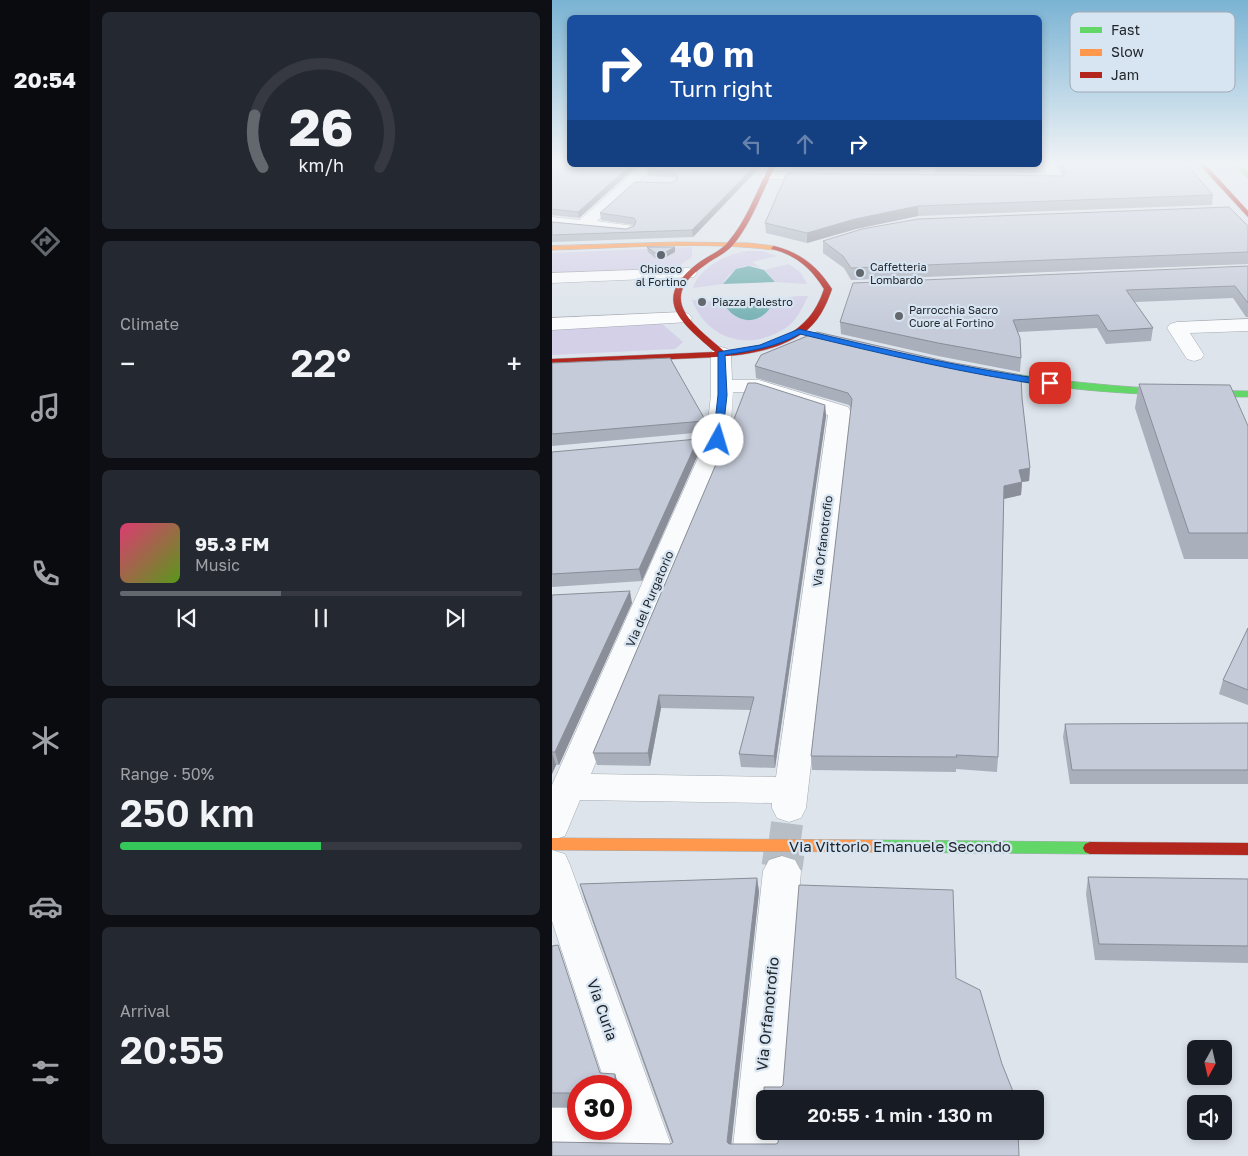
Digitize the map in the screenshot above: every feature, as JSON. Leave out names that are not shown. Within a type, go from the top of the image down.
[{"type":"main road","points":[[721,369],[682,318],[675,296],[678,285],[688,273],[734,239],[745,218]]},
{"type":"main road","points":[[552,248],[692,243],[734,239],[800,252],[832,289],[817,315],[799,332],[780,342],[761,347],[721,369],[552,362]]},
{"type":"main road","points":[[799,332],[817,336]]},
{"type":"main road","points":[[970,369],[1018,379],[1100,390],[1187,395],[1248,394]]},
{"type":"main road","name":"Via Vittorio Emanuele Secondo","points":[[552,844],[1248,849]]},
{"type":"street","points":[[585,224],[592,218]]},
{"type":"street","points":[[552,222],[627,228]]},
{"type":"street","points":[[552,278],[688,273]]},
{"type":"street","points":[[552,324],[682,318]]},
{"type":"street","points":[[1194,355],[1177,328],[1248,325]]},
{"type":"street","name":"Via del Purgatorio","points":[[552,826],[653,591],[708,441],[721,369]]},
{"type":"street","name":"Via Orfanotrofio","points":[[568,787],[790,799],[840,412],[759,386],[721,369]]},
{"type":"street","points":[[626,593],[653,591]]},
{"type":"street","name":"Via Curia","points":[[552,865],[648,1144]]},
{"type":"street","name":"Via Orfanotrofio","points":[[755,1156],[782,872]]},
{"type":"street","points":[[552,1131],[648,1144]]},
{"type":"shaded area","points":[[692,247],[692,257],[674,269],[552,275],[552,253]]},
{"type":"shaded area","points":[[747,251],[762,251],[777,256],[752,262],[764,270],[758,267],[746,266],[735,270],[723,284],[693,288],[702,274],[715,263],[731,255]]},
{"type":"shaded area","points":[[789,264],[801,273],[807,284],[775,282],[764,270]]},
{"type":"shaded area","points":[[808,296],[791,324],[773,335],[745,340],[732,338],[720,333],[709,325],[699,314],[692,300],[722,302],[735,316],[749,320],[763,315],[770,309],[775,300]]},
{"type":"shaded area","points":[[661,323],[683,342],[675,349],[552,355],[552,328]]},
{"type":"water","points":[[749,266],[764,270],[775,282],[723,284],[736,269]]},
{"type":"water","points":[[775,300],[770,309],[763,315],[749,320],[735,316],[722,302]]},
{"type":"building","points":[[634,218],[704,218],[692,230],[552,235],[552,222],[626,229],[634,226],[636,221]]},
{"type":"building","points":[[767,218],[860,218],[807,233],[765,223]]},
{"type":"building","points":[[1240,218],[1248,226],[1248,252],[851,268],[843,256],[823,241],[862,229],[918,219]]},
{"type":"building","points":[[647,247],[675,247],[664,253],[655,253]]},
{"type":"building","points":[[1248,266],[1248,303],[1235,286],[1126,290],[1153,328],[1108,331],[1098,315],[1013,320],[1020,338],[1021,358],[840,322],[853,283]]},
{"type":"building","points":[[817,332],[949,362],[1021,375],[1030,468],[1019,470],[1022,482],[1004,486],[998,757],[956,755],[957,757],[811,756],[852,399],[848,393],[755,366],[761,355]]},
{"type":"building","points":[[670,358],[704,421],[552,434],[552,363]]},
{"type":"building","points":[[748,383],[756,383],[825,405],[774,756],[739,754],[754,697],[659,695],[648,753],[593,753],[722,450]]},
{"type":"building","points":[[1139,384],[1230,385],[1248,426],[1248,533],[1189,533]]},
{"type":"building","points":[[698,439],[639,569],[552,574],[552,452]]},
{"type":"building","points":[[630,591],[555,752],[552,752],[552,595]]},
{"type":"building","points":[[1248,628],[1248,690],[1223,680]]},
{"type":"building","points":[[1248,723],[1248,770],[1072,770],[1065,724]]},
{"type":"building","points":[[1088,877],[1248,879],[1248,946],[1099,944]]},
{"type":"building","points":[[757,878],[727,1142],[729,1144],[776,1144],[778,1140],[1018,1140],[1019,1156],[552,1156],[552,1142],[671,1144],[673,1142],[580,884]]},
{"type":"building","points":[[799,885],[953,890],[956,978],[980,990],[1002,1064],[1012,1090],[764,1090],[764,1087],[781,1087],[783,1085]]},
{"type":"building","points":[[558,945],[600,1073],[615,1074],[567,1075],[567,1093],[552,1093],[552,946]]},
{"type":"tunnel","points":[[783,855],[789,808]]},
{"type":"tunnel","points":[[782,867],[784,853]]},
{"type":"traffic: fast","points":[[984,372],[1017,378],[1116,389],[1248,394]]},
{"type":"traffic: fast","points":[[875,846],[1090,848]]},
{"type":"traffic: slow","points":[[552,248],[678,244],[749,245],[774,248]]},
{"type":"traffic: slow","points":[[552,844],[875,846]]},
{"type":"traffic: jam","points":[[721,353],[687,322],[676,300],[678,289],[686,277],[732,242],[746,218]]},
{"type":"traffic: jam","points":[[552,362],[736,353],[769,346],[784,340],[799,332],[813,318],[821,307],[828,289],[818,274],[806,262],[792,253],[774,248]]},
{"type":"traffic: jam","points":[[1090,848],[1248,849]]},
{"type":"place","name":"Chiosco al Fortino","points":[[661,255]]},
{"type":"place","name":"Caffetteria Lombardo","points":[[860,273]]},
{"type":"place","name":"Piazza Palestro","points":[[702,302]]},
{"type":"place","name":"Parrocchia Sacro Cuore al Fortino","points":[[899,316]]},
{"type":"route","points":[[718,440],[722,395],[721,354],[780,342],[799,332],[892,354],[1018,379],[1050,383]]}]
